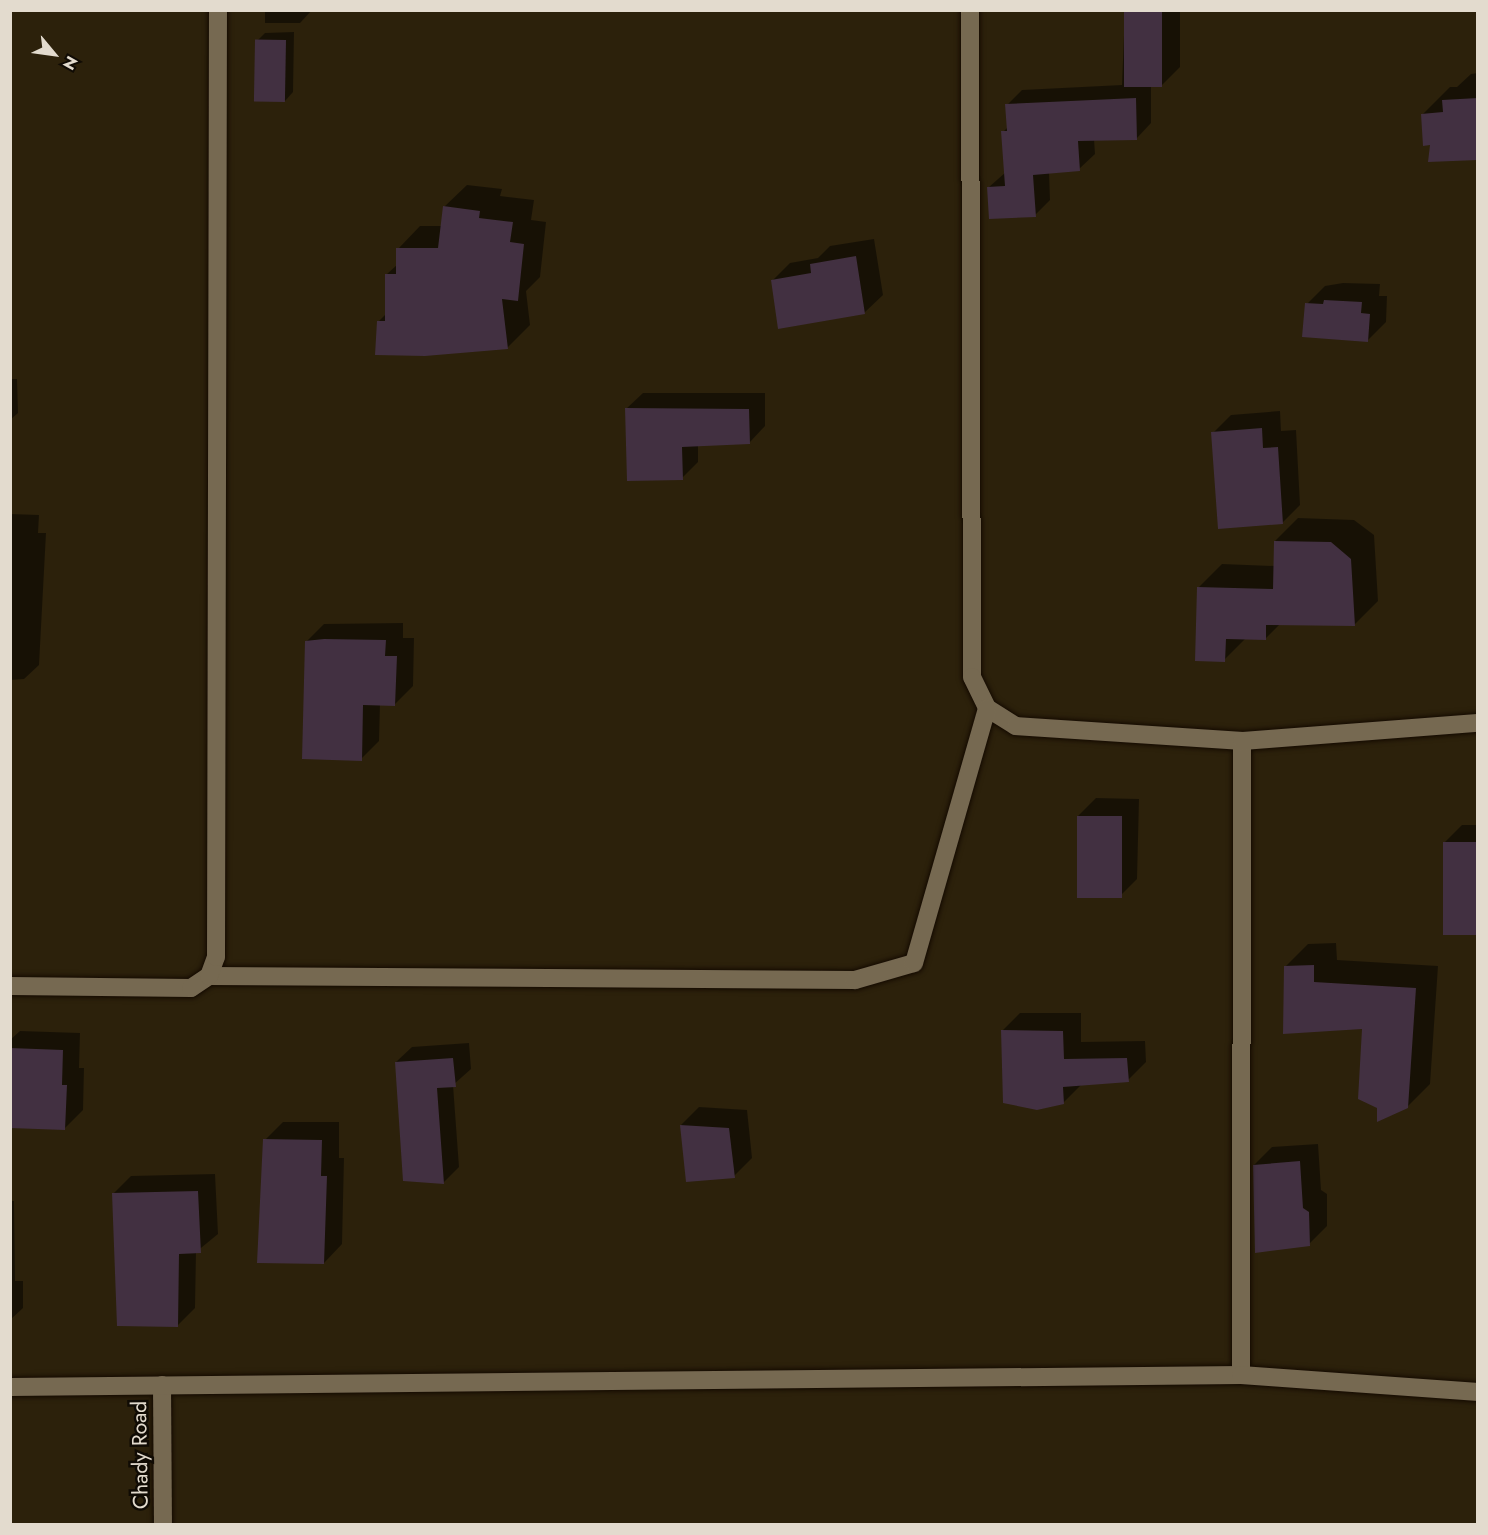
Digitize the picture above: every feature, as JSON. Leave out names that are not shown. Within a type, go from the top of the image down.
[{"type":"street","points":[[209,976],[216,957],[218,10]]},
{"type":"street","points":[[970,10],[972,677],[987,708],[1016,726],[1242,741],[1478,723]]},
{"type":"street","points":[[10,986],[191,988],[209,976],[855,980],[914,963],[987,708]]},
{"type":"street","points":[[1241,1375],[1242,741]]},
{"type":"street","points":[[10,1387],[1241,1375],[1478,1392]]},
{"type":"street","name":"Chady Road","points":[[162,1385],[164,1524]]},
{"type":"building","points":[[1124,10],[1162,10],[1162,87],[1124,87]]},
{"type":"building","points":[[255,39],[286,40],[285,102],[254,101]]},
{"type":"building","points":[[1136,98],[1137,140],[1078,141],[1080,171],[1033,175],[1036,217],[989,219],[987,187],[1005,186],[1001,131],[1007,131],[1005,104]]},
{"type":"building","points":[[1478,98],[1478,160],[1428,162],[1430,145],[1423,146],[1421,114],[1443,112],[1442,100]]},
{"type":"building","points":[[443,206],[480,211],[479,218],[513,222],[510,242],[524,244],[518,301],[502,299],[508,349],[425,356],[375,355],[377,321],[385,321],[385,274],[396,274],[396,248],[438,248]]},
{"type":"building","points":[[856,256],[865,314],[778,329],[771,280],[811,273],[810,264]]},
{"type":"building","points":[[1324,300],[1362,302],[1361,313],[1370,314],[1368,342],[1302,337],[1305,303],[1323,304]]},
{"type":"building","points":[[625,408],[749,409],[750,444],[682,447],[683,480],[627,481]]},
{"type":"building","points":[[1262,428],[1263,448],[1278,447],[1283,524],[1218,529],[1211,432]]},
{"type":"building","points":[[1274,541],[1331,542],[1351,559],[1355,626],[1266,625],[1266,640],[1226,639],[1225,662],[1195,661],[1197,587],[1273,589]]},
{"type":"building","points":[[386,640],[385,656],[397,656],[395,706],[363,705],[362,761],[302,759],[305,641]]},
{"type":"building","points":[[1077,816],[1122,816],[1122,898],[1077,898]]},
{"type":"building","points":[[1443,842],[1478,842],[1478,935],[1443,935]]},
{"type":"building","points":[[1314,965],[1314,982],[1416,988],[1408,1108],[1377,1122],[1377,1108],[1358,1099],[1362,1029],[1283,1034],[1284,966]]},
{"type":"building","points":[[1001,1030],[1063,1031],[1064,1059],[1127,1058],[1129,1082],[1063,1087],[1064,1104],[1037,1110],[1003,1103]]},
{"type":"building","points":[[10,1048],[63,1050],[62,1085],[67,1085],[65,1130],[10,1128]]},
{"type":"building","points":[[453,1058],[456,1087],[437,1088],[444,1184],[403,1181],[395,1062]]},
{"type":"building","points":[[680,1125],[729,1128],[735,1178],[686,1182]]},
{"type":"building","points":[[263,1139],[322,1140],[321,1176],[327,1176],[324,1264],[257,1263]]},
{"type":"building","points":[[1300,1161],[1303,1208],[1309,1212],[1310,1246],[1255,1253],[1253,1165]]},
{"type":"building","points":[[198,1191],[201,1253],[179,1254],[178,1327],[117,1326],[112,1193]]}]
